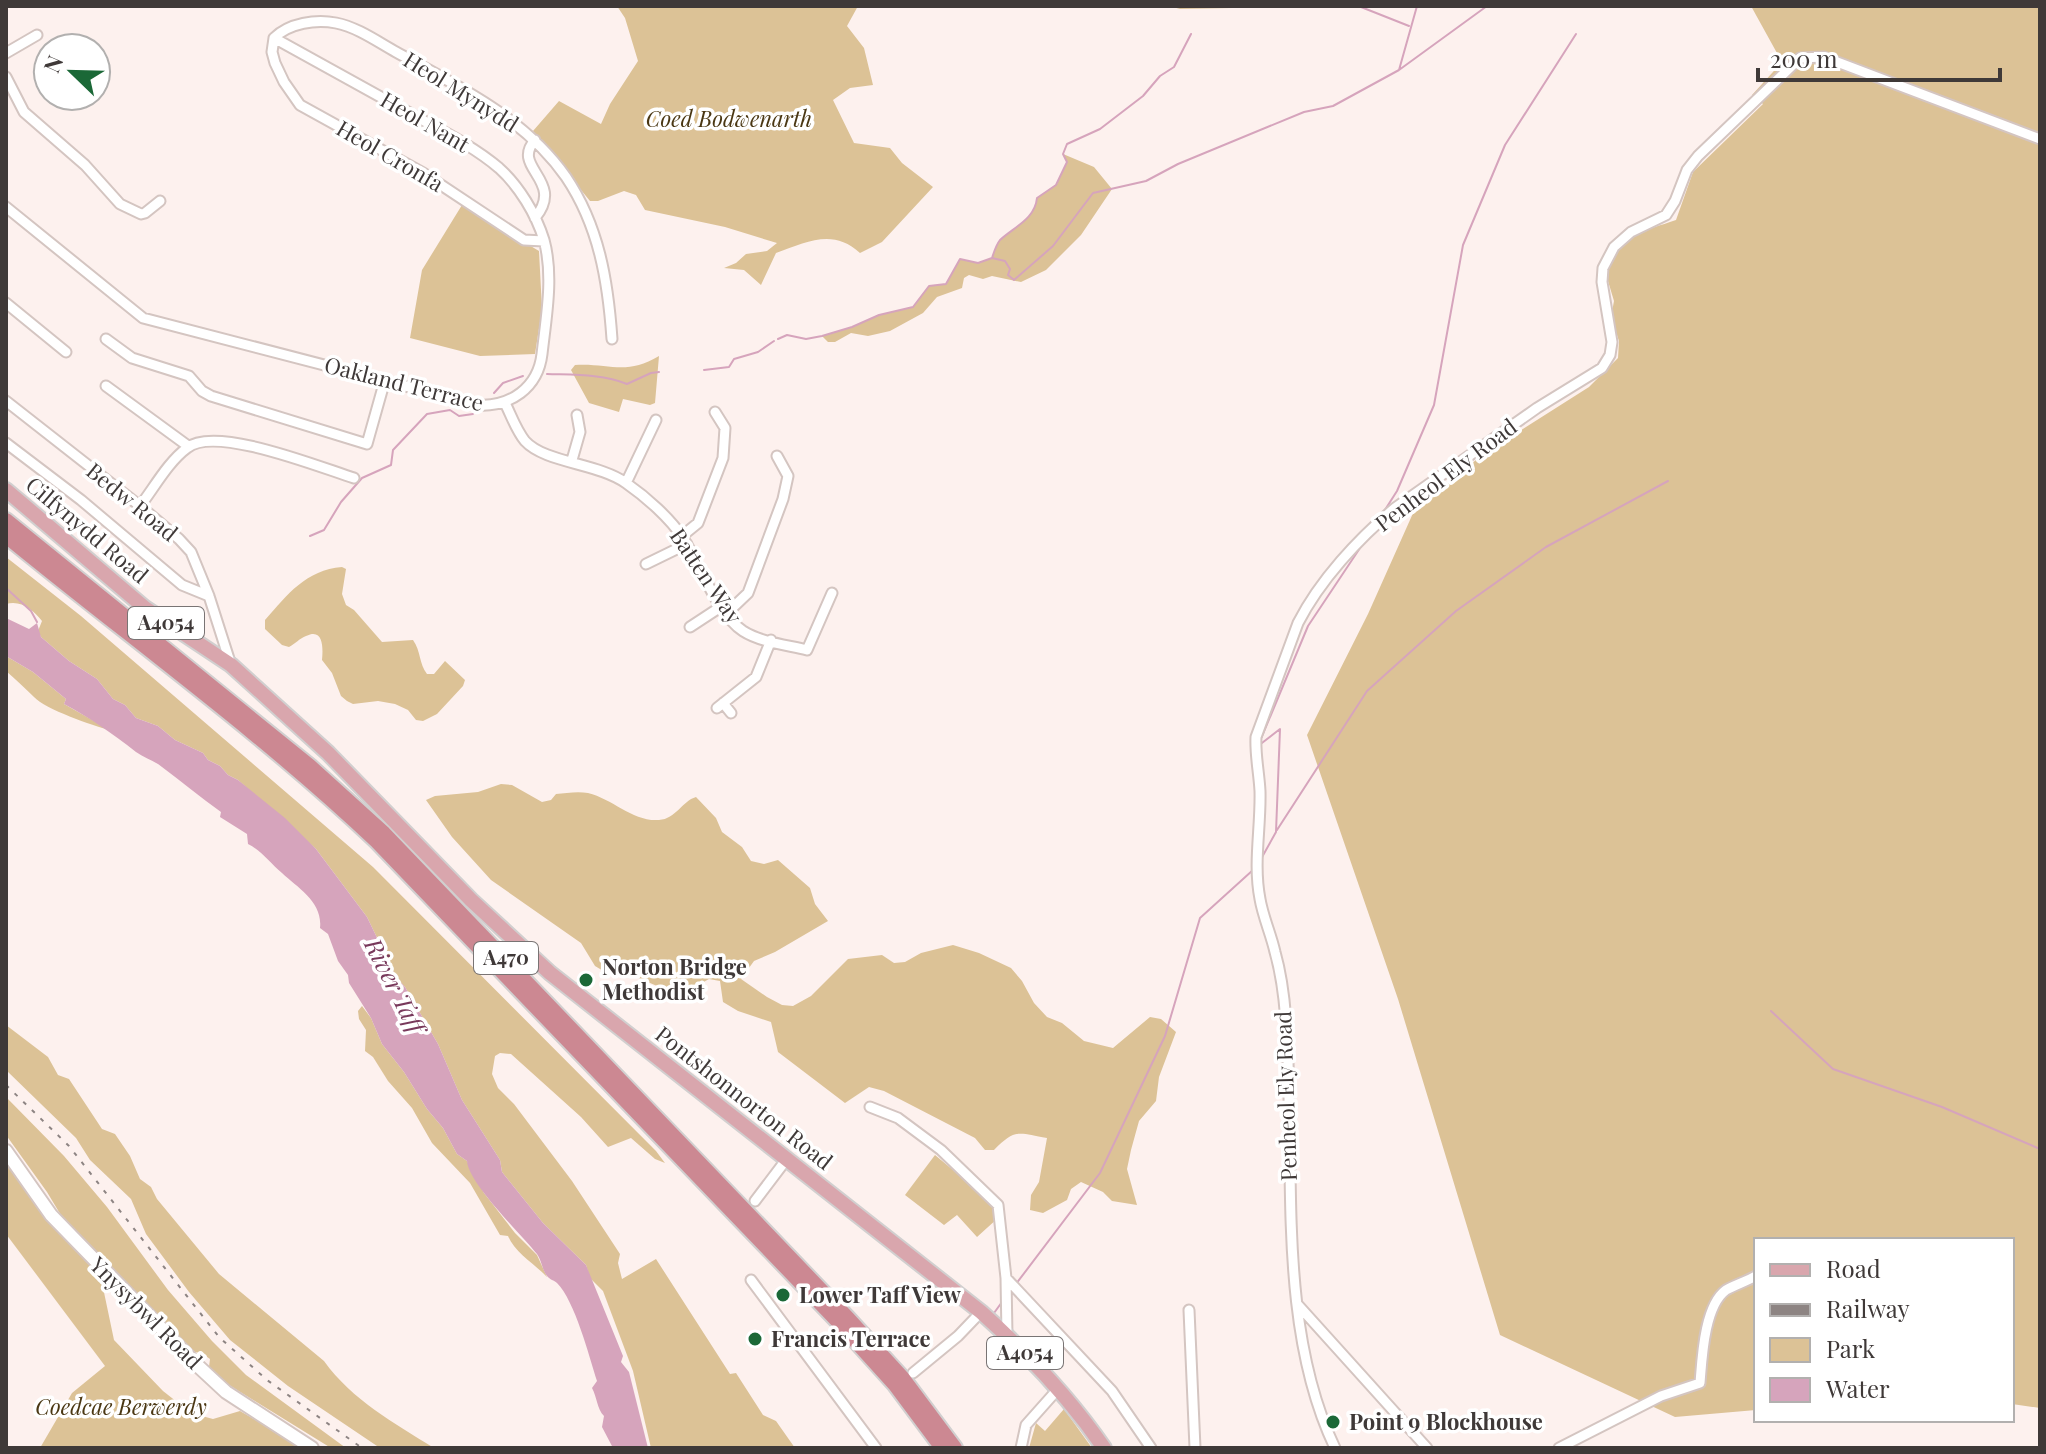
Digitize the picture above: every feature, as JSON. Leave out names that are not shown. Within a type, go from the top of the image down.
[{"type":"highway","name":"A470","points":[[6,520],[310,766],[384,833],[848,1318],[902,1377],[955,1448]]},
{"type":"highway","name":"A470","points":[[6,536],[204,693],[376,841],[838,1322],[895,1385],[942,1448]]},
{"type":"main road","name":"Cilfynydd Road","points":[[6,490],[145,608],[231,665],[328,753]]},
{"type":"main road","name":"Pontshonnorton Road","points":[[328,753],[471,900],[550,973],[981,1312]]},
{"type":"main road","name":"Ynysybwl Road","points":[[6,1151],[51,1215],[188,1357],[226,1392],[312,1448]]},
{"type":"main road","name":"A4054","points":[[981,1312],[1058,1389],[1104,1448]]},
{"type":"street","name":"Heol Mynydd","points":[[274,38],[283,29],[299,24],[322,21],[349,27],[482,100],[535,140],[566,177],[587,211],[605,274],[612,339]]},
{"type":"street","points":[[6,53],[32,38]]},
{"type":"street","name":"Heol Nant","points":[[274,38],[484,157],[515,186],[535,218],[544,241]]},
{"type":"street","name":"Heol Cronfa","points":[[274,38],[272,52],[275,63],[300,105],[423,173],[524,240],[544,241]]},
{"type":"street","name":"Penheol Ely Road","points":[[1335,1448],[1304,1354],[1297,1305],[1288,1177],[1287,1041],[1278,967],[1260,902],[1255,868],[1260,791],[1256,737],[1298,623],[1324,583],[1375,525],[1474,451],[1602,368],[1610,355],[1612,342],[1602,282],[1603,268],[1614,247],[1631,232],[1666,215],[1687,170],[1698,156],[1789,65],[1800,58],[1824,57],[2040,139]]},
{"type":"street","points":[[6,77],[17,101],[32,121],[85,165],[120,204],[141,214],[160,201]]},
{"type":"street","points":[[535,140],[527,155],[546,194],[543,207],[535,218]]},
{"type":"street","name":"Oakland Terrace","points":[[6,207],[143,318],[478,405],[505,403],[528,387],[541,363],[549,266],[544,241]]},
{"type":"street","points":[[6,303],[66,352]]},
{"type":"street","points":[[106,339],[132,358],[189,376],[211,396],[367,444],[385,380]]},
{"type":"street","points":[[106,386],[188,446]]},
{"type":"street","name":"Bedw Road","points":[[6,401],[140,506],[191,552],[231,665]]},
{"type":"street","name":"Batten Way","points":[[505,403],[528,444],[547,454],[610,473],[669,521],[684,540],[724,610],[743,631],[807,650],[832,593]]},
{"type":"street","points":[[646,564],[684,540],[698,523],[723,458],[727,438],[715,412]]},
{"type":"street","points":[[572,460],[580,432],[577,415]]},
{"type":"street","points":[[626,483],[656,420]]},
{"type":"street","points":[[140,506],[188,446],[198,442],[221,440],[252,446],[354,478]]},
{"type":"street","points":[[6,443],[81,500],[182,585],[209,596]]},
{"type":"street","points":[[690,627],[724,610],[748,593],[783,499],[788,476],[777,456]]},
{"type":"street","points":[[731,713],[720,706],[756,677],[771,640]]},
{"type":"street","points":[[870,1107],[898,1118],[941,1150],[998,1205],[1006,1278],[1007,1335]]},
{"type":"street","points":[[755,1201],[786,1160]]},
{"type":"street","points":[[1559,1448],[1661,1396],[1700,1383],[1703,1342],[1717,1300],[1726,1291],[1754,1277]]},
{"type":"street","points":[[1006,1278],[1112,1391],[1151,1448]]},
{"type":"street","points":[[751,1280],[876,1448]]},
{"type":"street","points":[[1297,1305],[1427,1448]]},
{"type":"street","points":[[1189,1310],[1195,1448]]},
{"type":"street","points":[[913,1373],[958,1336],[981,1312]]},
{"type":"street","points":[[1021,1448],[1026,1425],[1058,1389]]},
{"type":"green space","name":"Coed Bodwenarth","points":[[617,6],[858,6],[847,26],[864,48],[873,85],[850,88],[833,100],[854,143],[890,148],[902,163],[933,187],[882,242],[860,253],[850,245],[830,239],[798,245],[776,253],[761,285],[744,270],[724,268],[746,254],[767,251],[777,243],[725,227],[645,210],[636,195],[624,191],[590,201],[533,131],[559,101],[601,124],[638,61],[625,18]]},
{"type":"green space","points":[[1169,6],[1339,6],[1180,9]]},
{"type":"green space","points":[[1751,6],[2040,6],[2040,1408],[2014,1404],[2014,1238],[1754,1238],[1754,1410],[1675,1417],[1500,1335],[1398,999],[1307,735],[1368,614],[1414,511],[1482,455],[1589,387],[1618,358],[1619,341],[1611,317],[1614,301],[1605,271],[1612,258],[1633,235],[1676,220],[1693,172],[1763,104],[1752,95],[1782,62]]},
{"type":"green space","points":[[1063,154],[1094,167],[1112,189],[1081,235],[1046,270],[1021,282],[969,275],[964,278],[962,288],[937,297],[923,313],[890,331],[868,336],[851,333],[835,342],[828,342],[822,336],[879,315],[913,307],[929,286],[946,284],[960,259],[978,263],[992,258],[1000,240],[1028,217],[1037,198],[1057,184],[1067,162]]},
{"type":"green space","points":[[462,205],[539,251],[542,309],[535,354],[480,356],[410,338],[422,270]]},
{"type":"green space","points":[[659,356],[655,403],[650,405],[623,399],[619,412],[589,403],[571,370],[575,365],[637,366]]},
{"type":"green space","points":[[6,557],[81,616],[373,867],[656,1151],[665,1163],[655,1159],[631,1138],[608,1147],[581,1117],[511,1054],[495,1056],[492,1074],[498,1088],[514,1104],[572,1181],[620,1254],[618,1263],[622,1279],[656,1259],[730,1374],[736,1373],[763,1415],[776,1421],[795,1448],[651,1448],[633,1371],[603,1291],[590,1278],[586,1265],[543,1223],[502,1172],[500,1160],[462,1100],[438,1044],[396,977],[367,917],[316,849],[238,780],[208,760],[203,753],[175,740],[158,726],[136,718],[125,705],[113,699],[97,679],[41,637],[38,631],[42,621],[35,613],[22,605],[6,604]]},
{"type":"green space","points":[[342,567],[346,569],[342,594],[346,605],[382,642],[413,640],[427,674],[434,674],[445,661],[465,680],[437,714],[423,721],[416,720],[408,710],[395,704],[378,701],[353,704],[341,696],[332,673],[322,660],[322,645],[316,634],[304,637],[289,647],[282,645],[265,629],[265,620],[299,585],[318,573]]},
{"type":"green space","points":[[6,656],[33,672],[66,699],[64,704],[110,730],[40,702],[6,671]]},
{"type":"green space","points":[[501,784],[512,785],[542,802],[551,800],[556,794],[588,793],[650,820],[670,817],[696,797],[716,818],[722,832],[742,847],[751,861],[764,864],[778,860],[810,888],[815,904],[828,921],[754,961],[741,979],[782,1005],[793,1006],[811,996],[848,959],[882,955],[894,963],[905,962],[921,953],[953,945],[1011,968],[1047,1017],[1062,1023],[1084,1041],[1113,1048],[1150,1017],[1161,1019],[1176,1032],[1159,1077],[1156,1101],[1139,1121],[1131,1150],[1127,1169],[1137,1205],[1112,1201],[1103,1192],[1081,1182],[1071,1189],[1067,1200],[1043,1213],[1030,1210],[1031,1195],[1039,1182],[1047,1138],[1018,1134],[1007,1138],[994,1150],[985,1150],[975,1138],[884,1091],[869,1087],[845,1103],[778,1052],[771,1022],[738,1011],[723,1002],[720,981],[709,979],[680,992],[657,986],[613,967],[605,972],[595,966],[581,943],[491,880],[452,837],[426,800],[435,796],[478,792]]},
{"type":"green space","points":[[362,1006],[382,1044],[443,1128],[457,1154],[467,1161],[484,1193],[515,1233],[537,1255],[547,1277],[520,1253],[508,1236],[500,1235],[470,1183],[432,1143],[412,1108],[365,1051],[366,1030],[358,1011]]},
{"type":"green space","points":[[6,1025],[48,1057],[58,1075],[69,1079],[102,1129],[115,1134],[130,1156],[140,1179],[151,1187],[157,1199],[219,1274],[324,1361],[347,1388],[389,1420],[434,1448],[380,1448],[288,1386],[230,1340],[146,1234],[131,1199],[90,1160],[76,1138],[6,1070]]},
{"type":"green space","points":[[6,1097],[64,1156],[107,1207],[168,1290],[212,1341],[246,1375],[346,1448],[331,1448],[229,1385],[209,1367],[210,1359],[195,1352],[62,1217],[6,1135]]},
{"type":"green space","points":[[935,1155],[995,1205],[998,1218],[977,1237],[957,1215],[944,1225],[905,1195]]},
{"type":"green space","name":"Coedcae Berwerdy","points":[[6,1159],[46,1217],[101,1278],[114,1340],[163,1391],[191,1413],[213,1419],[240,1411],[304,1448],[40,1448],[72,1393],[105,1366],[6,1234]]},
{"type":"green space","points":[[1064,1409],[1092,1448],[1029,1448],[1036,1423],[1045,1431]]},
{"type":"water","name":"River Taff","points":[[6,618],[29,629],[37,623],[41,637],[97,679],[113,699],[125,705],[136,718],[158,726],[175,740],[203,753],[285,818],[316,849],[367,917],[396,977],[438,1044],[462,1100],[500,1160],[502,1172],[543,1223],[586,1265],[623,1356],[621,1362],[629,1372],[648,1448],[613,1448],[602,1427],[604,1416],[592,1388],[597,1381],[581,1329],[564,1291],[545,1274],[537,1254],[476,1182],[467,1161],[457,1154],[443,1128],[382,1044],[371,1018],[338,961],[328,934],[320,928],[314,903],[248,844],[247,834],[220,817],[221,812],[159,765],[64,704],[66,699],[33,672],[6,656]]},
{"type":"waterway","points":[[1399,70],[1417,6]]},
{"type":"waterway","points":[[778,339],[787,335],[806,339],[822,336],[879,315],[913,307],[929,286],[946,284],[960,259],[978,263],[992,258],[1005,261],[1010,269],[1008,275],[1014,280],[1053,246],[1093,193],[1146,181],[1178,164],[1304,112],[1333,106],[1399,70],[1487,6]]},
{"type":"waterway","points":[[1361,7],[1409,26]]},
{"type":"waterway","points":[[992,258],[1000,240],[1028,217],[1037,198],[1056,185],[1067,162],[1063,154],[1067,144],[1100,129],[1143,96],[1160,76],[1174,67],[1191,34]]},
{"type":"waterway","points":[[1383,513],[1397,491],[1434,405],[1463,245],[1505,145],[1576,34]]},
{"type":"waterway","points":[[704,370],[729,367],[734,359],[758,352],[774,341]]},
{"type":"waterway","points":[[547,374],[598,377],[627,384],[659,372]]},
{"type":"waterway","points":[[494,393],[503,383],[523,376]]},
{"type":"waterway","points":[[310,536],[324,530],[341,502],[362,478],[391,465],[393,450],[427,414],[450,410],[459,416],[473,414]]},
{"type":"waterway","points":[[1277,830],[1367,691],[1456,611],[1546,547],[1668,481]]},
{"type":"waterway","points":[[1260,741],[1308,626],[1362,545]]},
{"type":"waterway","points":[[6,588],[31,611],[37,622]]},
{"type":"waterway","points":[[1258,746],[1280,729],[1276,832],[1261,859]]},
{"type":"waterway","points":[[1016,1284],[1100,1173],[1165,1036],[1200,918],[1253,870]]},
{"type":"waterway","points":[[1771,1011],[1833,1069],[1942,1107],[2040,1149]]},
{"type":"waterway","points":[[994,1313],[1002,1302]]},
{"type":"railway","points":[[6,1085],[69,1146],[219,1337],[267,1380],[362,1448]]},
{"type":"place","name":"Norton Bridge Methodist","points":[[586,980]]},
{"type":"place","name":"Lower Taff View","points":[[783,1295]]},
{"type":"place","name":"Francis Terrace","points":[[755,1339]]},
{"type":"place","name":"Point 9 Blockhouse","points":[[1333,1422]]}]
